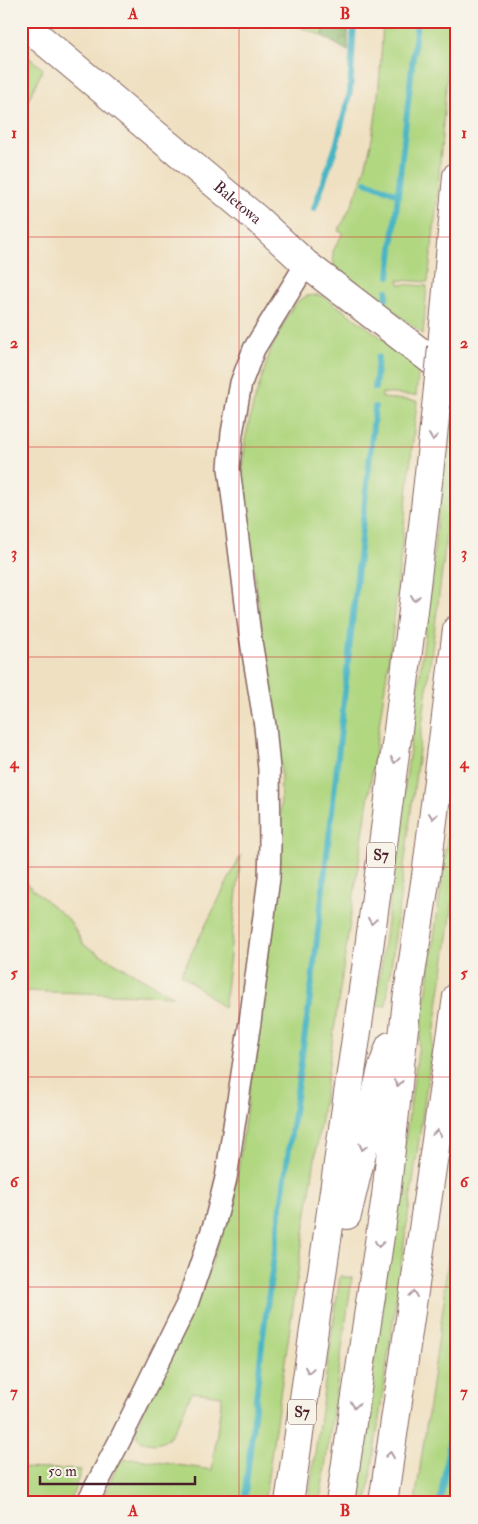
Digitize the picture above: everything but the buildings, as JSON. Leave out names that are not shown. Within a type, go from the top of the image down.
[{"type":"main road","name":"Baletowa","points":[[21,22],[250,213],[306,264],[447,384]]},
{"type":"main road","name":"S7","points":[[289,1503],[403,700],[426,509],[447,384],[442,347],[457,176]]},
{"type":"main road","points":[[340,1503],[386,1196],[407,1000],[426,876],[457,629]]},
{"type":"main road","points":[[383,1503],[457,997]]},
{"type":"main road","points":[[316,1321],[337,1263],[382,1069],[407,1000]]},
{"type":"street","points":[[87,1503],[187,1304],[215,1222],[226,1178],[250,1022],[269,878],[270,844],[269,769],[265,726],[231,497],[230,459],[241,383],[254,350],[306,264]]},
{"type":"green space","points":[[286,21],[329,21],[322,36]]},
{"type":"green space","points":[[329,21],[348,21],[348,51],[322,36]]},
{"type":"green space","points":[[383,21],[451,21],[437,201],[428,282],[398,280],[399,284],[427,286],[423,334],[334,266],[333,251],[343,233],[338,231],[361,181],[374,129]]},
{"type":"green space","points":[[21,51],[43,69],[21,115]]},
{"type":"green space","points":[[307,296],[323,296],[419,364],[416,396],[382,393],[382,398],[417,401],[392,638],[264,1503],[184,1503],[157,1499],[155,1503],[101,1503],[116,1468],[122,1460],[137,1459],[212,1470],[222,1396],[192,1392],[171,1435],[160,1443],[147,1443],[137,1437],[136,1427],[210,1269],[237,1178],[280,862],[281,770],[242,483],[245,440],[253,405],[270,352],[291,309],[298,301]]},
{"type":"green space","points":[[447,425],[456,428],[444,556],[386,1006],[376,1005],[425,635]]},
{"type":"green space","points":[[457,766],[457,874],[367,1503],[353,1503],[429,975]]},
{"type":"green space","points":[[241,855],[224,1008],[181,974]]},
{"type":"green space","points":[[21,879],[70,921],[84,945],[173,996],[21,991]]},
{"type":"green space","points":[[457,1202],[457,1503],[415,1503],[445,1294],[444,1289]]},
{"type":"green space","points":[[340,1276],[352,1278],[320,1503],[308,1503]]},
{"type":"green space","points":[[21,1468],[81,1470],[70,1503],[21,1503]]},
{"type":"waterway","points":[[314,209],[336,146],[350,92],[354,21]]},
{"type":"waterway","points":[[389,276],[417,21]]},
{"type":"waterway","points":[[366,182],[398,194]]},
{"type":"waterway","points":[[386,298],[387,291]]},
{"type":"waterway","points":[[375,388],[378,357]]},
{"type":"waterway","points":[[244,1503],[263,1336],[311,990],[375,407]]},
{"type":"waterway","points":[[440,1503],[457,1393]]}]
